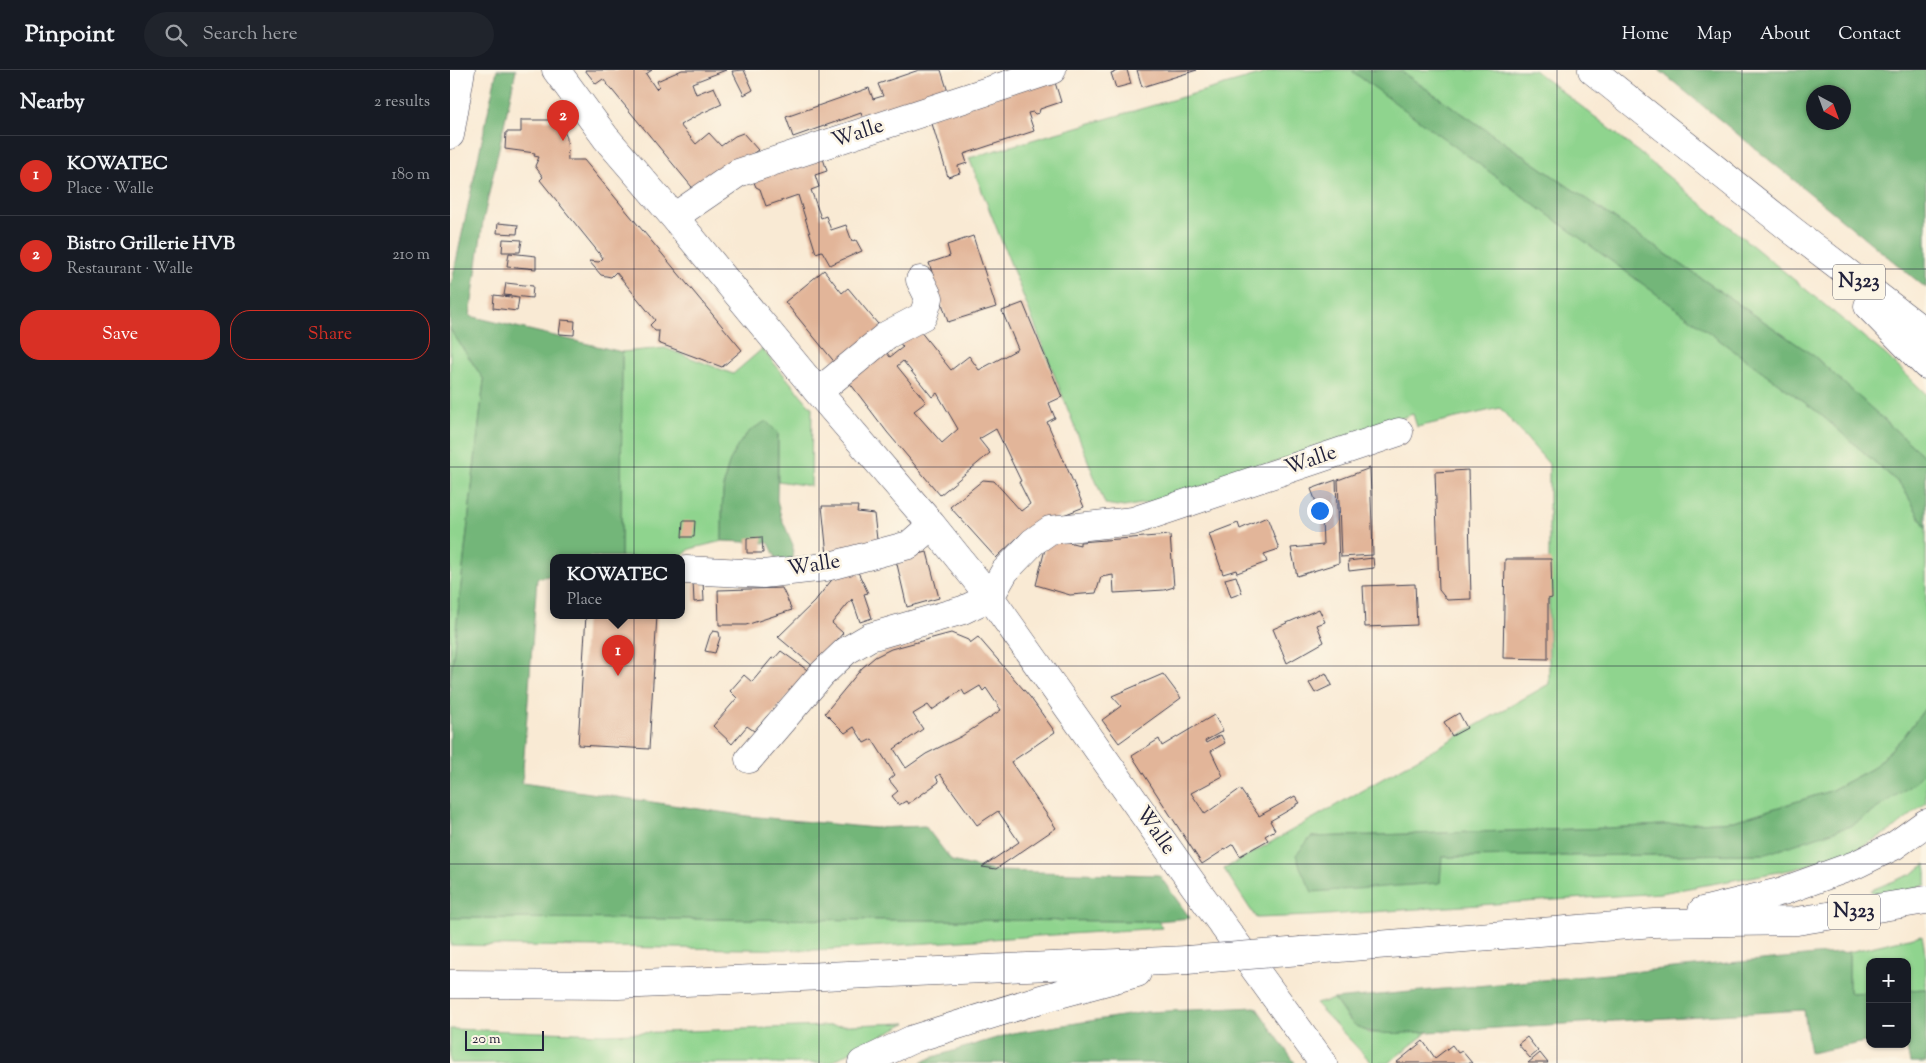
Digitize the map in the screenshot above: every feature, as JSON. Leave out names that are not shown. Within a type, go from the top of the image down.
[{"type":"main road","points":[[450,135],[461,70]]},
{"type":"main road","name":"Walle","points":[[556,70],[606,138],[674,217],[818,392],[932,525],[990,597],[1322,1063]]},
{"type":"main road","name":"Walle","points":[[674,217],[738,173],[1052,70]]},
{"type":"main road","points":[[1592,70],[1793,231],[1926,365]]},
{"type":"main road","name":"N323","points":[[1793,231],[1926,333]]},
{"type":"main road","points":[[818,392],[887,335],[922,316],[929,298],[920,280]]},
{"type":"main road","name":"Walle","points":[[990,597],[1005,571],[1034,542],[1050,530],[1133,521],[1399,432]]},
{"type":"main road","name":"Walle","points":[[686,570],[763,574],[826,567],[909,545],[932,525]]},
{"type":"main road","points":[[749,759],[821,675],[846,651],[870,637],[963,610],[990,597]]},
{"type":"main road","points":[[450,984],[618,985],[1187,960],[1654,923],[1783,891],[1855,865],[1894,846],[1926,824]]},
{"type":"main road","name":"N323","points":[[1654,923],[1797,921],[1926,900]]},
{"type":"main road","points":[[862,1063],[913,1039],[1041,999],[1187,960]]},
{"type":"green space","points":[[497,70],[516,70],[483,221],[470,316],[622,352],[621,554],[550,554],[550,576],[537,578],[522,783],[747,816],[875,828],[925,826],[952,861],[994,871],[1159,875],[1190,918],[1158,921],[450,918],[450,684],[484,380],[450,329],[450,290]]},
{"type":"green space","points":[[1277,70],[1354,70],[1354,72],[1819,413],[1902,486],[1926,528],[1926,707],[1904,736],[1873,768],[1830,791],[1734,821],[1608,828],[1311,837],[1440,883],[1441,857],[1766,854],[1913,784],[1926,771],[1926,803],[1895,828],[1854,851],[1795,869],[1661,893],[1256,918],[1224,869],[1549,684],[1549,464],[1500,408],[1417,427],[1413,414],[1169,499],[1124,507],[1105,504],[969,158]]},
{"type":"green space","points":[[1354,70],[1399,70],[1814,356],[1926,458],[1926,528],[1902,486],[1819,413],[1353,72]]},
{"type":"green space","points":[[1399,70],[1534,70],[1603,123],[1887,356],[1926,394],[1926,458],[1814,356]]},
{"type":"green space","points":[[1659,70],[1926,70],[1926,288]]},
{"type":"green space","points":[[450,329],[484,380],[450,684]]},
{"type":"green space","points":[[665,348],[733,374],[762,349],[812,408],[811,486],[778,481],[778,433],[748,432],[731,459],[727,471],[723,497],[722,541],[690,549],[684,554],[621,554],[622,352]]},
{"type":"green space","points":[[766,421],[778,433],[777,500],[781,517],[793,545],[792,563],[776,558],[769,543],[722,541],[724,484],[731,458],[747,434]]},
{"type":"green space","points":[[1926,707],[1926,771],[1913,784],[1853,825],[1766,854],[1442,857],[1440,883],[1312,892],[1296,855],[1311,837],[1608,828],[1734,821],[1830,791],[1873,768],[1904,736]]},
{"type":"green space","points":[[1926,864],[1926,885],[1875,898],[1871,890],[1912,874]]},
{"type":"green space","points":[[450,918],[1158,921],[1162,928],[820,950],[450,945]]},
{"type":"green space","points":[[1922,935],[1926,958],[1926,989],[1911,990],[1911,958],[1866,958],[1866,992],[1849,993],[1849,952]]},
{"type":"green space","points":[[1849,952],[1849,993],[1866,992],[1866,1042],[1810,1053],[1804,1010],[1391,1034],[1363,1030],[1356,1026],[1334,999]]},
{"type":"green space","points":[[1926,989],[1926,1063],[1910,1063],[1907,1048],[1911,1048],[1911,990]]},
{"type":"green space","points":[[1334,999],[1347,1018],[1368,1033],[1428,1032],[1388,1063],[1372,1063],[1316,1004]]},
{"type":"green space","points":[[1256,1007],[1295,1063],[920,1063],[933,1057],[1013,1033],[1147,1012]]},
{"type":"green space","points":[[906,1023],[829,1063],[450,1063],[450,1029],[607,1034]]},
{"type":"building","points":[[585,70],[652,70],[646,74],[656,89],[659,86],[657,81],[682,70],[726,70],[692,83],[696,94],[714,87],[722,104],[680,125],[696,144],[709,133],[721,146],[743,133],[758,150],[696,192],[603,79],[596,84]]},
{"type":"building","points":[[744,70],[753,90],[744,95],[732,71]]},
{"type":"building","points":[[919,70],[941,70],[949,95],[865,125],[861,113],[793,137],[786,117],[869,88],[873,99],[883,96],[878,84]]},
{"type":"building","points":[[1127,70],[1131,84],[1116,88],[1111,73]]},
{"type":"building","points":[[1137,70],[1197,70],[1142,87]]},
{"type":"building","points":[[1054,79],[1061,102],[1040,109],[1039,113],[1028,113],[1034,131],[964,154],[967,163],[958,166],[960,173],[948,177],[930,117]]},
{"type":"building","points":[[521,120],[559,120],[567,138],[568,160],[584,160],[742,350],[722,367],[658,343],[659,331],[655,331],[650,325],[655,320],[616,272],[611,277],[601,275],[589,261],[599,262],[603,258],[540,180],[543,177],[535,166],[539,157],[534,156],[535,153],[505,149],[506,132],[521,132]]},
{"type":"building","points":[[821,152],[827,171],[815,175],[819,187],[811,190],[821,218],[826,216],[831,230],[846,225],[852,241],[856,240],[862,251],[830,265],[822,251],[816,253],[798,195],[766,206],[760,189],[756,187],[753,180]]},
{"type":"building","points":[[498,223],[518,225],[517,234],[497,233]]},
{"type":"building","points":[[973,236],[996,307],[948,322],[929,263],[950,256],[947,245]]},
{"type":"building","points":[[503,239],[522,240],[520,252],[502,252]]},
{"type":"building","points":[[509,253],[536,256],[536,269],[507,266]]},
{"type":"building","points":[[824,270],[842,293],[848,288],[882,329],[837,365],[785,302]]},
{"type":"building","points":[[506,283],[533,286],[532,298],[504,295]]},
{"type":"building","points":[[494,295],[519,298],[517,311],[493,308]]},
{"type":"building","points":[[1023,303],[1062,397],[1049,403],[1055,418],[1047,422],[1084,507],[1033,527],[1019,536],[996,558],[950,507],[983,480],[994,481],[1021,511],[1030,504],[996,429],[979,439],[990,453],[940,495],[887,432],[846,378],[884,349],[890,357],[903,347],[898,341],[920,331],[951,370],[969,356],[979,370],[1018,349],[1002,311]],"holes":[[[903,361],[932,397],[937,393],[958,429],[942,443],[914,411],[926,402],[897,366]]]},
{"type":"building","points":[[561,320],[575,321],[574,335],[559,334]]},
{"type":"building","points":[[1370,468],[1373,555],[1341,557],[1338,480]]},
{"type":"building","points":[[1468,470],[1471,599],[1447,600],[1439,590],[1435,472]]},
{"type":"building","points":[[1336,480],[1339,563],[1297,576],[1291,548],[1323,545],[1322,518],[1318,520],[1312,504],[1316,502],[1311,489]]},
{"type":"building","points":[[822,506],[858,506],[857,512],[874,514],[878,548],[827,555]]},
{"type":"building","points":[[1267,517],[1279,549],[1264,554],[1267,562],[1237,573],[1236,570],[1223,574],[1209,534],[1238,523],[1240,529]]},
{"type":"building","points":[[683,521],[695,521],[694,537],[682,537]]},
{"type":"building","points":[[1170,535],[1174,587],[1164,590],[1114,593],[1113,575],[1101,577],[1096,593],[1070,595],[1036,585],[1048,537],[1080,545],[1080,542]]},
{"type":"building","points":[[762,537],[763,553],[747,553],[747,538]]},
{"type":"building","points":[[927,552],[939,598],[907,607],[896,560]]},
{"type":"building","points":[[1373,558],[1374,568],[1349,571],[1348,561]]},
{"type":"building","points":[[1505,559],[1551,559],[1552,598],[1548,599],[1548,659],[1503,658]]},
{"type":"building","points":[[857,570],[868,593],[864,594],[872,618],[860,622],[852,599],[832,623],[843,633],[814,667],[778,637],[814,602],[835,576]]},
{"type":"building","points":[[1236,576],[1242,593],[1231,597],[1225,579]]},
{"type":"building","points":[[693,581],[703,581],[704,601],[694,602]]},
{"type":"building","points":[[1415,584],[1417,625],[1365,627],[1363,586]]},
{"type":"building","points":[[782,588],[792,610],[746,625],[719,625],[718,590]]},
{"type":"building","points":[[1319,609],[1325,622],[1317,625],[1324,642],[1287,663],[1273,629]]},
{"type":"building","points":[[586,619],[657,619],[649,749],[578,745]]},
{"type":"building","points":[[713,631],[719,632],[720,638],[715,653],[705,651]]},
{"type":"building","points":[[951,633],[968,640],[970,643],[978,637],[1030,697],[1055,732],[1011,762],[1056,828],[996,869],[982,867],[1019,842],[998,811],[977,825],[940,774],[936,777],[939,782],[908,804],[906,801],[899,805],[892,796],[898,791],[889,780],[895,775],[872,739],[864,743],[854,727],[845,733],[825,713],[862,668],[875,657],[891,649]],"holes":[[[980,686],[983,691],[986,688],[1001,710],[962,736],[926,754],[906,768],[894,749],[923,729],[913,714],[928,705],[932,710],[962,690],[965,695]]]},
{"type":"building","points":[[781,651],[810,672],[754,731],[747,726],[732,744],[713,726],[737,698],[730,691],[744,675],[752,682],[772,658],[774,659]]},
{"type":"building","points":[[1326,673],[1332,685],[1315,693],[1309,683]]},
{"type":"building","points":[[1163,674],[1181,698],[1119,743],[1102,720],[1121,706],[1112,696]]},
{"type":"building","points":[[1459,713],[1467,728],[1452,736],[1444,722]]},
{"type":"building","points":[[1214,715],[1223,731],[1205,741],[1206,743],[1221,735],[1225,743],[1211,751],[1223,776],[1191,793],[1205,814],[1240,789],[1259,816],[1295,796],[1300,803],[1270,821],[1275,830],[1265,836],[1268,840],[1240,856],[1233,844],[1202,864],[1132,756],[1159,739],[1162,746]]},
{"type":"building","points":[[1527,1037],[1538,1051],[1530,1058],[1518,1044]]},
{"type":"building","points":[[1423,1041],[1435,1058],[1452,1045],[1458,1053],[1462,1051],[1472,1063],[1396,1063]]},
{"type":"building","points":[[1540,1053],[1548,1063],[1528,1063]]},
{"type":"place","name":"Bistro Grillerie HVB","points":[[563,141]]},
{"type":"place","name":"KOWATEC","points":[[618,676]]}]
